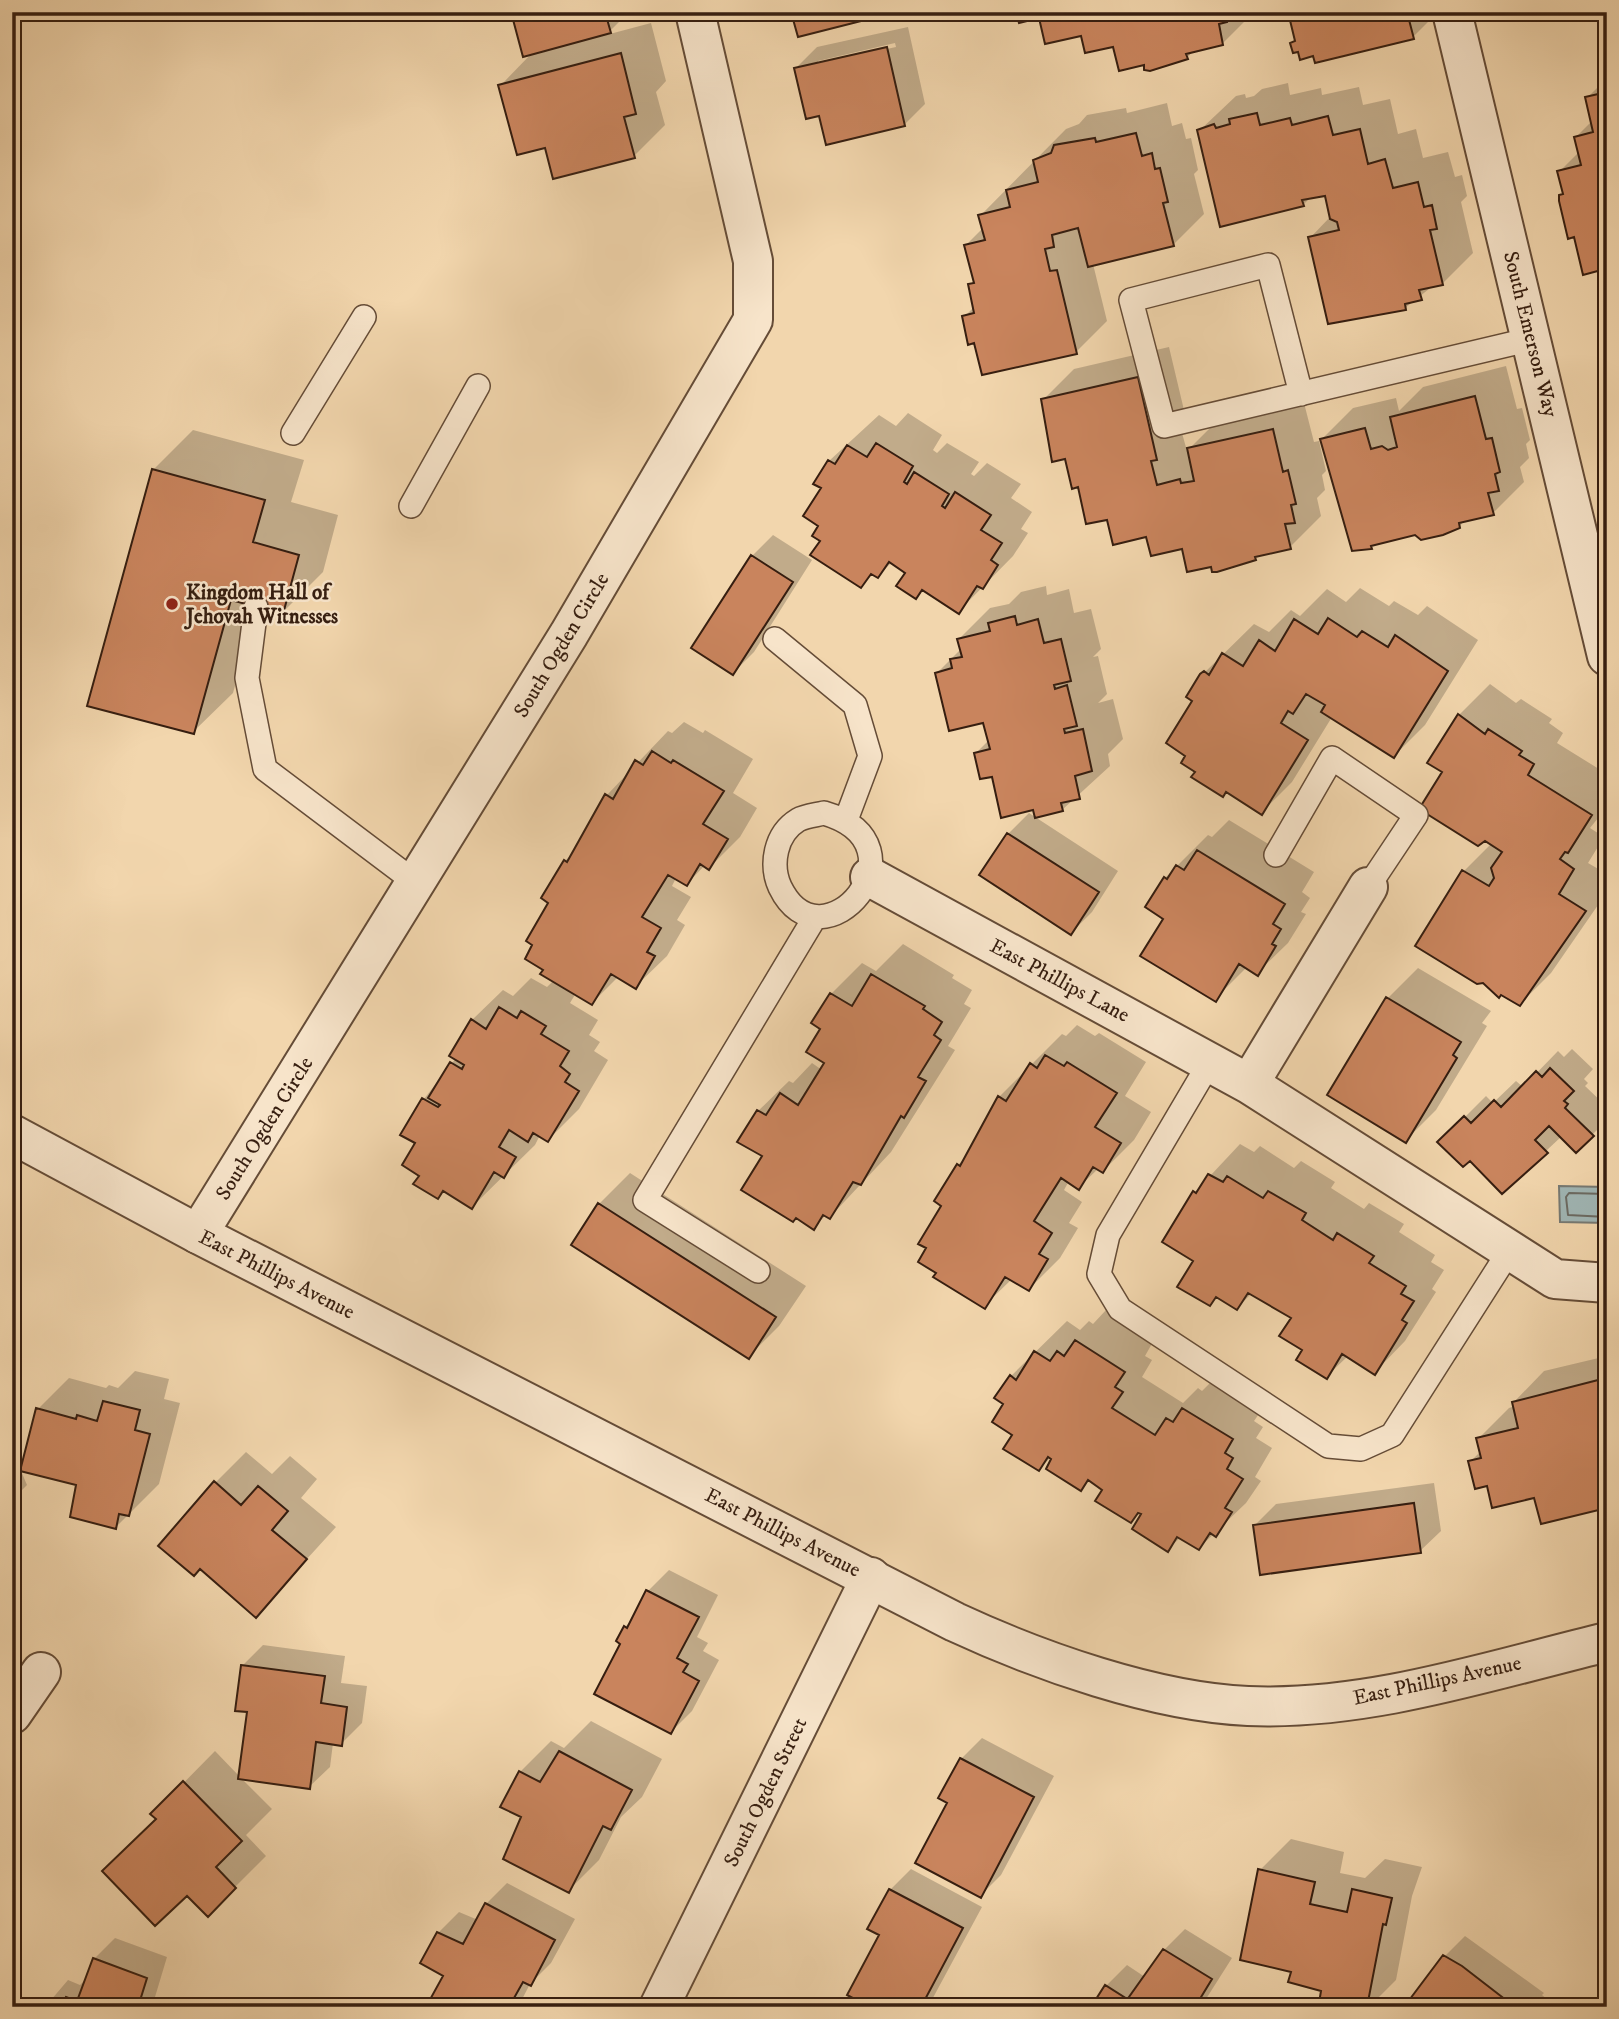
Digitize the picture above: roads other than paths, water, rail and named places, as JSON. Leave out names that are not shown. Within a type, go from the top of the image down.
[{"type":"street","name":"South Ogden Circle","points":[[198,1234],[569,634],[753,320],[753,261],[695,12]]},
{"type":"street","name":"South Emerson Way","points":[[1452,12],[1532,339],[1595,545],[1607,656]]},
{"type":"street","name":"East Phillips Lane","points":[[870,877],[1249,1084],[1555,1279],[1607,1283]]},
{"type":"street","points":[[1249,1084],[1367,887]]},
{"type":"street","name":"East Phillips Avenue","points":[[12,1134],[198,1234],[1006,1646],[1164,1694],[1247,1706],[1307,1705],[1402,1692],[1607,1642]]},
{"type":"street","name":"South Ogden Street","points":[[659,2007],[871,1577]]},
{"type":"street","points":[[12,1714],[41,1672]]},
{"type":"lane","points":[[1301,394],[1268,265],[1131,300],[1164,426],[1301,394],[1532,339]]},
{"type":"lane","points":[[293,433],[364,317]]},
{"type":"lane","points":[[411,506],[478,386]]},
{"type":"lane","points":[[256,607],[247,678],[265,769],[415,882]]},
{"type":"lane","points":[[775,639],[855,705],[870,756],[846,820]]},
{"type":"lane","points":[[1276,855],[1332,758],[1416,816],[1367,887]]},
{"type":"lane","points":[[824,813],[846,820],[861,831],[869,851],[870,877],[860,897],[849,908],[832,915],[815,917],[787,901],[778,881],[774,861],[779,841],[797,820],[824,813]]},
{"type":"lane","points":[[758,1270],[645,1200],[815,917]]},
{"type":"lane","points":[[1210,1062],[1108,1235],[1099,1274],[1120,1309],[1328,1446],[1361,1449],[1392,1435],[1510,1250]]},
{"type":"water","points":[[1559,1186],[1607,1187],[1607,1223],[1560,1222]]},
{"type":"place","name":"Kingdom Hall of Jehovah Witnesses","points":[[172,604]]}]
